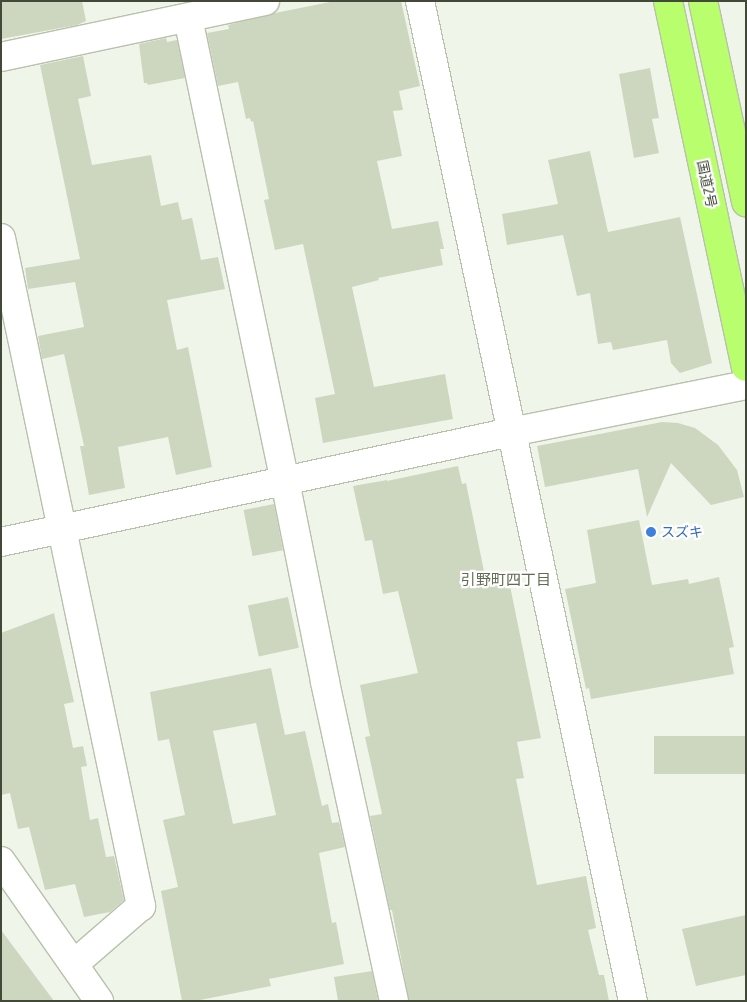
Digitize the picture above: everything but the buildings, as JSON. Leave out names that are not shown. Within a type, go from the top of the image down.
[{"type":"highway","name":"国道2号","points":[[668,1],[746,367]]},
{"type":"highway","points":[[704,1],[746,202]]},
{"type":"street","points":[[1,57],[264,1]]},
{"type":"street","points":[[420,1],[633,1001]]},
{"type":"street","points":[[188,18],[286,481],[325,682],[394,1001]]},
{"type":"street","points":[[1,238],[141,906],[74,964]]},
{"type":"street","points":[[1,542],[511,432],[746,385]]},
{"type":"street","points":[[1,861],[99,1001]]},
{"type":"place","name":"スズキ","points":[[651,532]]},
{"type":"district","name":"引野町四丁目","points":[[506,580]]}]
